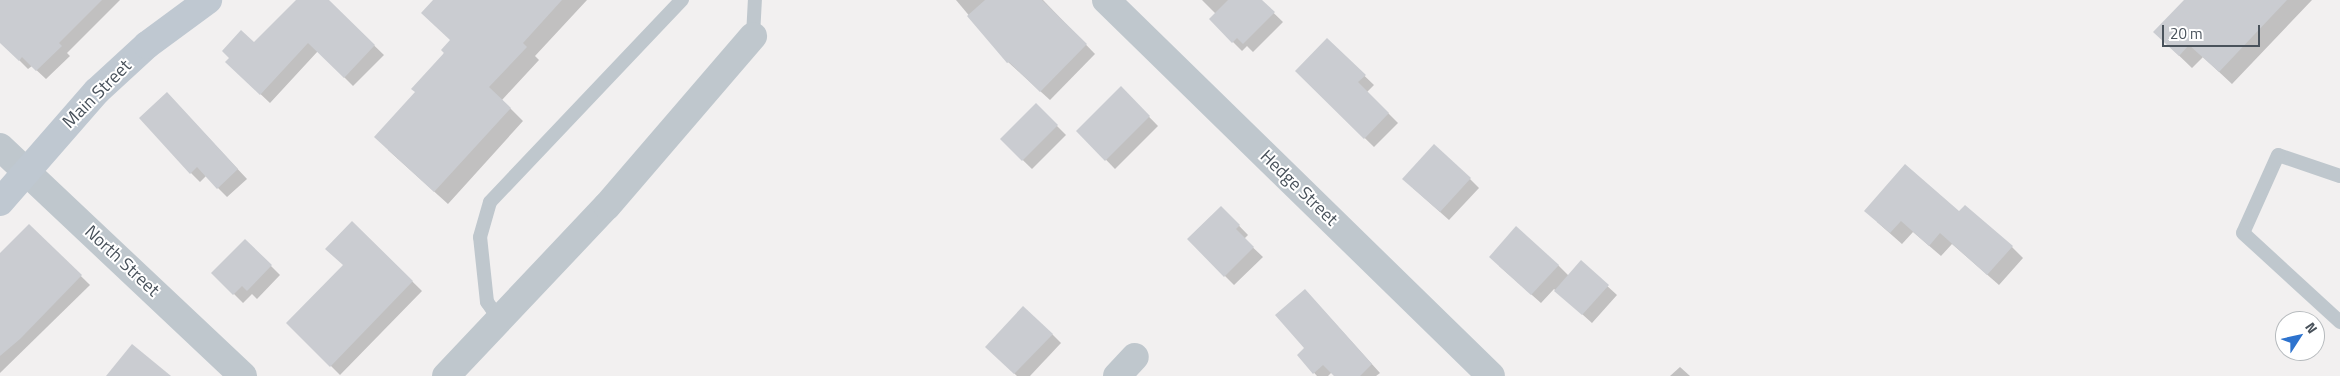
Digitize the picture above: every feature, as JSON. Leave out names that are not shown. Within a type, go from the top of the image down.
[{"type":"main road","name":"Main Street","points":[[0,202],[72,117],[122,67],[172,24],[208,0]]},
{"type":"street","name":"Hedge Street","points":[[1106,0],[1492,376]]},
{"type":"street","points":[[446,376],[607,206],[753,36]]},
{"type":"street","name":"North Street","points":[[0,147],[243,376]]},
{"type":"lane","points":[[499,319],[487,302],[480,237],[490,202],[682,0]]},
{"type":"lane","points":[[753,36],[755,0]]},
{"type":"lane","points":[[2340,176],[2278,155],[2243,233],[2340,322]]},
{"type":"building","points":[[0,0],[102,0],[59,43],[62,46],[36,71],[22,57],[19,61],[0,43]]},
{"type":"building","points":[[296,0],[329,0],[375,45],[344,78],[308,43],[260,95],[225,62],[229,58],[222,51],[241,30],[254,42]]},
{"type":"building","points":[[433,0],[562,0],[523,43],[527,47],[489,87],[511,108],[434,192],[374,137],[415,92],[411,89],[444,53],[441,50],[450,40],[421,13]]},
{"type":"building","points":[[985,0],[1042,0],[1087,44],[1040,92],[1009,62],[1007,63],[967,16]]},
{"type":"building","points":[[1228,0],[1262,0],[1275,12],[1243,44],[1237,38],[1232,43],[1209,19]]},
{"type":"building","points":[[2184,0],[2287,0],[2219,72],[2189,45],[2179,56],[2153,32]]},
{"type":"building","points":[[1327,38],[1366,75],[1358,82],[1389,113],[1364,139],[1295,71]]},
{"type":"building","points":[[1121,86],[1150,116],[1105,161],[1076,131]]},
{"type":"building","points":[[167,92],[238,169],[217,189],[197,167],[190,174],[139,118]]},
{"type":"building","points":[[1036,103],[1058,125],[1022,161],[1000,139]]},
{"type":"building","points":[[1434,144],[1471,178],[1440,212],[1402,179]]},
{"type":"building","points":[[1905,164],[1959,211],[1965,205],[2013,246],[1987,275],[1940,233],[1929,246],[1901,221],[1890,233],[1864,211]]},
{"type":"building","points":[[1221,206],[1240,225],[1236,229],[1254,247],[1224,277],[1187,239]]},
{"type":"building","points":[[352,221],[413,281],[330,367],[286,323],[343,265],[325,249]]},
{"type":"building","points":[[29,224],[82,275],[20,339],[0,356],[0,253]]},
{"type":"building","points":[[1516,226],[1559,265],[1531,295],[1489,257]]},
{"type":"building","points":[[245,239],[272,265],[247,291],[242,286],[233,295],[211,273]]},
{"type":"building","points":[[1581,260],[1609,285],[1582,315],[1554,291]]},
{"type":"building","points":[[1305,289],[1372,364],[1360,376],[1334,376],[1323,365],[1313,374],[1297,355],[1304,348],[1275,315]]},
{"type":"building","points":[[1023,306],[1053,334],[1014,374],[985,347]]},
{"type":"building","points":[[132,344],[171,376],[106,376]]}]
